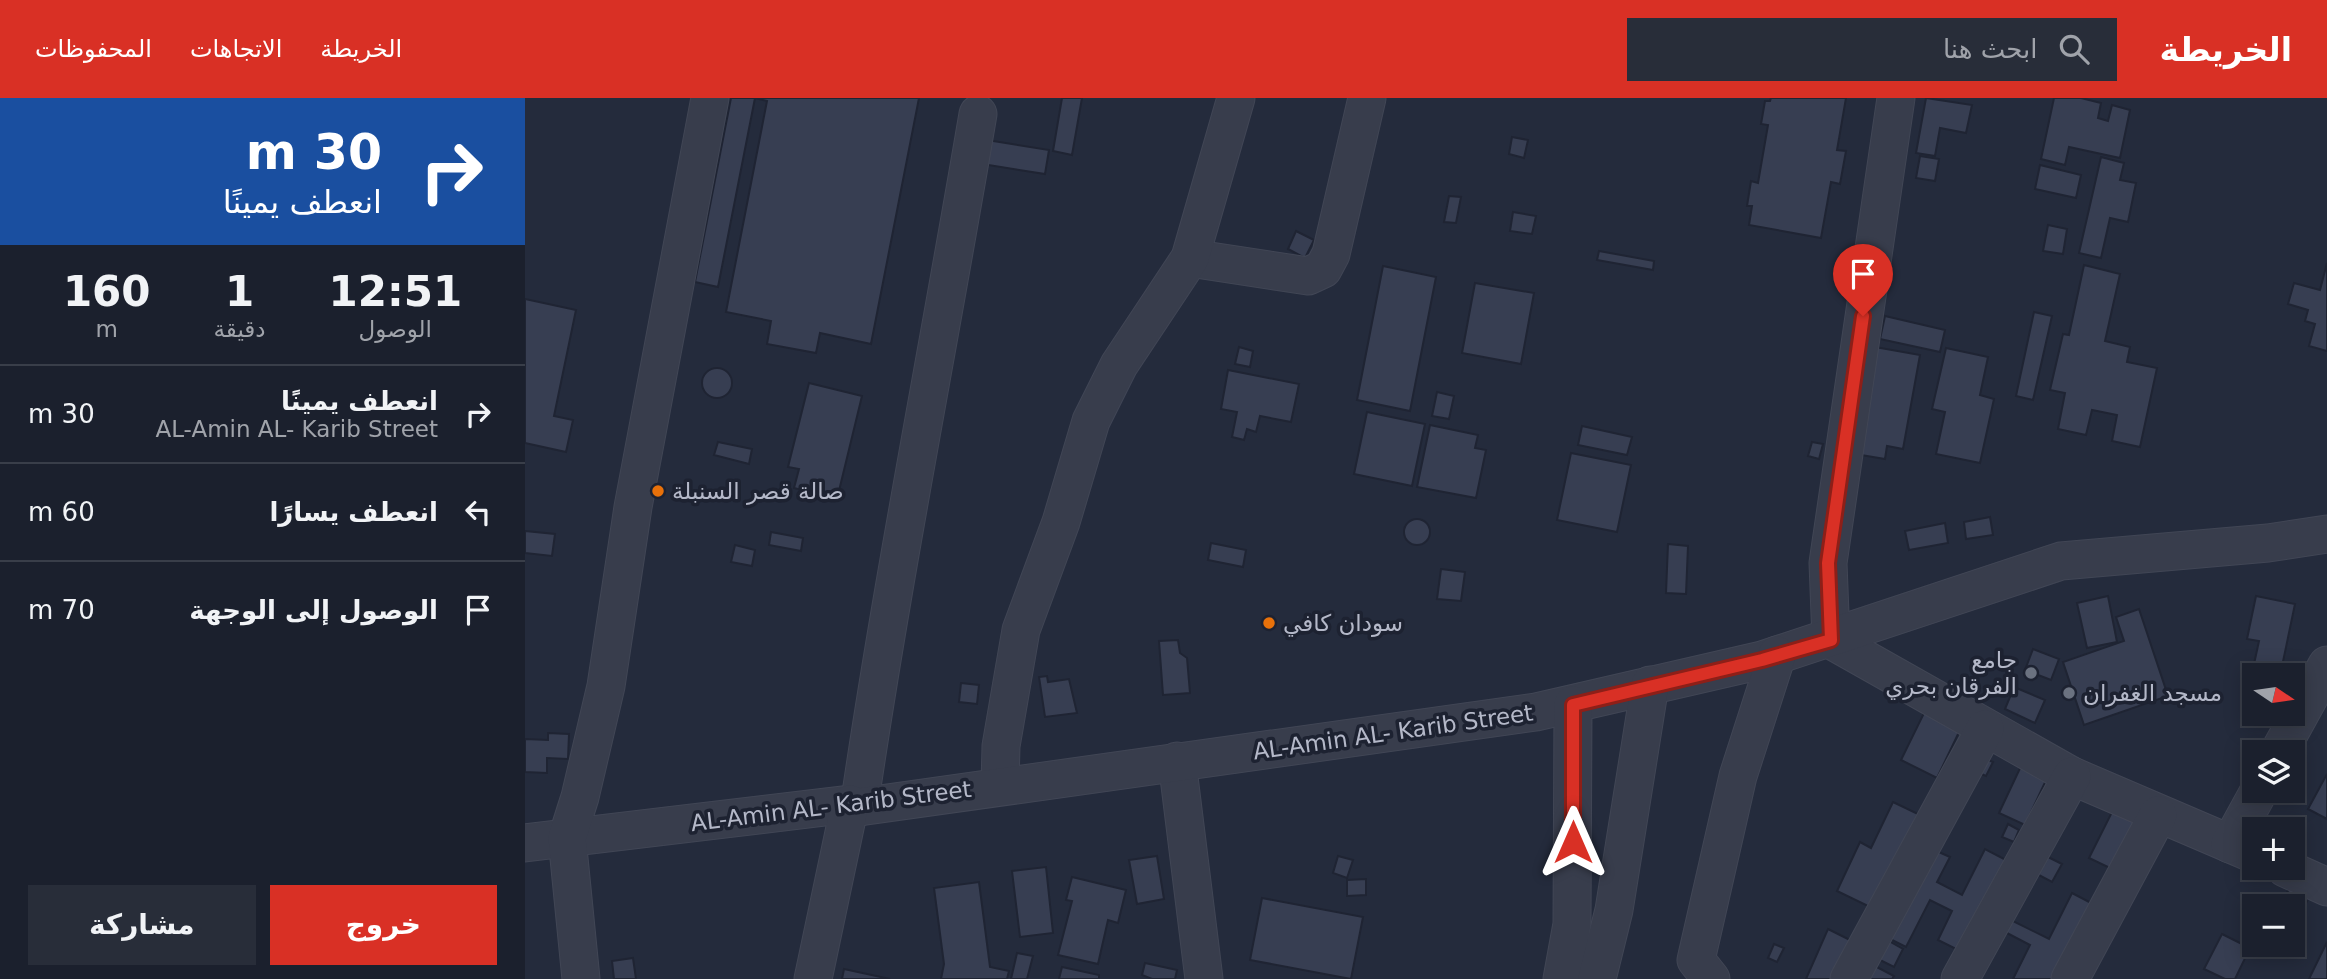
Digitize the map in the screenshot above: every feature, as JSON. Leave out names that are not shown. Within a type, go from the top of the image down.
[{"type":"street","points":[[581,979],[566,838],[580,797],[606,686],[633,507],[710,98]]},
{"type":"street","points":[[1000,785],[1001,746],[1021,630],[1061,522],[1091,421],[1119,365],[1190,258],[1236,98]]},
{"type":"street","points":[[1190,258],[1308,276],[1323,269],[1331,254],[1367,98]]},
{"type":"street","points":[[1896,98],[1828,563],[1831,640],[2072,776],[2242,849]]},
{"type":"street","points":[[813,979],[855,805],[914,486],[978,114]]},
{"type":"street","name":"AL-Amin AL- Karib Street","points":[[525,843],[855,805],[1573,705],[1831,640],[2061,561],[2268,543],[2327,534]]},
{"type":"street","points":[[1701,973],[1738,776],[1777,655]]},
{"type":"street","points":[[2286,740],[2327,665]]},
{"type":"street","points":[[1597,979],[1614,910],[1650,685]]},
{"type":"street","points":[[1562,979],[1572,924],[1573,705]]},
{"type":"street","points":[[1849,979],[1986,729]]},
{"type":"street","points":[[1177,761],[1204,979]]},
{"type":"street","points":[[1960,979],[2072,776]]},
{"type":"street","points":[[2070,979],[2158,815]]},
{"type":"street","points":[[2305,877],[2327,887]]},
{"type":"building","points":[[731,98],[755,98],[718,287],[695,282]]},
{"type":"building","points":[[755,98],[919,98],[871,344],[820,333],[816,353],[767,344],[771,321],[726,312],[767,101]]},
{"type":"building","points":[[1062,98],[1082,98],[1072,155],[1053,151]]},
{"type":"building","points":[[1771,98],[1846,98],[1837,150],[1846,151],[1840,184],[1831,182],[1821,238],[1749,225],[1752,206],[1747,206],[1751,181],[1758,183],[1768,125],[1761,124],[1765,101],[1770,101]]},
{"type":"building","points":[[1926,98],[1972,105],[1966,133],[1940,128],[1935,156],[1916,153]]},
{"type":"building","points":[[2054,98],[2081,98],[2101,103],[2098,118],[2108,121],[2112,105],[2130,110],[2120,158],[2069,147],[2065,165],[2041,159]]},
{"type":"building","points":[[1512,137],[1528,140],[1524,158],[1509,154]]},
{"type":"building","points":[[987,140],[1049,150],[1045,174],[982,164]]},
{"type":"building","points":[[1920,156],[1939,159],[1935,181],[1916,178]]},
{"type":"building","points":[[2101,157],[2124,163],[2120,180],[2136,183],[2128,222],[2110,218],[2101,258],[2079,253]]},
{"type":"building","points":[[2040,165],[2081,175],[2076,198],[2035,189]]},
{"type":"building","points":[[1449,196],[1461,197],[1456,223],[1444,222]]},
{"type":"building","points":[[1513,212],[1536,216],[1532,234],[1510,231]]},
{"type":"building","points":[[2048,225],[2067,229],[2063,254],[2043,251]]},
{"type":"building","points":[[1296,231],[1314,240],[1305,258],[1288,249]]},
{"type":"building","points":[[1599,251],[1654,261],[1653,270],[1597,260]]},
{"type":"building","points":[[2327,263],[2327,351],[2309,346],[2315,324],[2305,321],[2308,310],[2288,304],[2294,283],[2320,290]]},
{"type":"building","points":[[2084,265],[2120,274],[2105,341],[2130,347],[2127,362],[2157,368],[2140,447],[2112,441],[2117,415],[2092,410],[2086,435],[2058,429],[2065,393],[2050,390],[2063,334],[2069,335]]},
{"type":"building","points":[[1383,266],[1436,277],[1410,411],[1357,400]]},
{"type":"building","points":[[1475,283],[1534,293],[1521,364],[1462,353]]},
{"type":"building","points":[[525,299],[576,310],[554,416],[573,420],[566,452],[525,443]]},
{"type":"building","points":[[2034,312],[2052,316],[2033,400],[2016,396]]},
{"type":"building","points":[[1885,316],[1945,330],[1940,352],[1880,339]]},
{"type":"building","points":[[1239,347],[1253,351],[1250,367],[1235,364]]},
{"type":"building","points":[[1875,347],[1920,355],[1903,449],[1887,446],[1885,459],[1855,454]]},
{"type":"building","points":[[1946,348],[1988,357],[1980,395],[1994,399],[1980,463],[1936,454],[1945,412],[1932,409]]},
{"type":"building","points":[[717,368],[728,372],[732,383],[728,394],[717,398],[706,394],[702,383],[706,372]]},
{"type":"building","points":[[1228,370],[1299,384],[1291,422],[1260,416],[1256,432],[1247,429],[1244,440],[1232,437],[1237,412],[1221,409]]},
{"type":"building","points":[[809,383],[862,396],[837,499],[794,488],[799,469],[788,467]]},
{"type":"building","points":[[1437,392],[1454,396],[1449,419],[1432,416]]},
{"type":"building","points":[[1367,412],[1425,424],[1412,486],[1354,474]]},
{"type":"building","points":[[1430,425],[1478,435],[1475,448],[1486,450],[1476,498],[1417,487]]},
{"type":"building","points":[[1582,426],[1632,437],[1627,455],[1578,445]]},
{"type":"building","points":[[718,442],[752,449],[749,464],[714,455]]},
{"type":"building","points":[[1812,442],[1823,444],[1819,459],[1808,456]]},
{"type":"building","points":[[1571,453],[1631,465],[1617,532],[1557,520]]},
{"type":"building","points":[[1990,517],[1993,535],[1966,539],[1964,522]]},
{"type":"building","points":[[1417,519],[1426,523],[1430,532],[1426,541],[1417,545],[1408,541],[1404,532],[1408,523]]},
{"type":"building","points":[[1945,523],[1948,543],[1909,550],[1905,531]]},
{"type":"building","points":[[525,531],[555,534],[552,556],[525,553]]},
{"type":"building","points":[[771,532],[803,538],[801,551],[769,545]]},
{"type":"building","points":[[1211,543],[1246,550],[1243,567],[1208,560]]},
{"type":"building","points":[[1668,544],[1688,546],[1686,594],[1666,593]]},
{"type":"building","points":[[735,545],[755,550],[752,566],[731,562]]},
{"type":"building","points":[[1441,569],[1465,572],[1461,601],[1437,599]]},
{"type":"building","points":[[2108,596],[2117,642],[2087,648],[2077,603]]},
{"type":"building","points":[[2256,596],[2295,604],[2283,663],[2254,663],[2259,641],[2247,639]]},
{"type":"building","points":[[2139,609],[2168,696],[2084,725],[2063,662],[2124,641],[2116,617]]},
{"type":"building","points":[[1178,640],[1180,653],[1187,658],[1190,693],[1163,695],[1159,641]]},
{"type":"building","points":[[2033,649],[2059,659],[2051,680],[2025,670]]},
{"type":"building","points":[[1047,676],[1048,682],[1069,679],[1077,713],[1045,717],[1039,677]]},
{"type":"building","points":[[961,683],[979,685],[977,704],[959,702]]},
{"type":"building","points":[[2014,687],[2045,700],[2035,723],[2005,709]]},
{"type":"building","points":[[1924,713],[1960,730],[1937,778],[1901,760]]},
{"type":"building","points":[[548,733],[569,734],[568,759],[547,758],[547,773],[525,772],[525,739],[548,740]]},
{"type":"building","points":[[1979,756],[1993,762],[1986,776],[1972,770]]},
{"type":"building","points":[[2022,764],[2048,776],[2025,825],[1999,813]]},
{"type":"building","points":[[2327,774],[2327,819],[2308,809]]},
{"type":"building","points":[[1893,802],[1918,814],[1872,908],[1837,891],[1860,842],[1871,848]]},
{"type":"building","points":[[2113,810],[2136,822],[2112,869],[2089,858]]},
{"type":"building","points":[[2008,824],[2019,830],[2014,842],[2002,837]]},
{"type":"building","points":[[1932,849],[1950,857],[1937,882],[1962,895],[1985,849],[2006,860],[1960,951],[1938,940],[1952,911],[1930,900],[1906,947],[1888,938]]},
{"type":"building","points":[[2044,855],[2062,864],[2052,882],[2035,873]]},
{"type":"building","points":[[1157,856],[1164,899],[1137,904],[1129,860]]},
{"type":"building","points":[[1338,856],[1353,860],[1347,878],[1333,873]]},
{"type":"building","points":[[1046,867],[1053,933],[1020,937],[1012,871]]},
{"type":"building","points":[[1072,877],[1126,890],[1118,923],[1108,920],[1098,964],[1058,955],[1072,901],[1066,900]]},
{"type":"building","points":[[1366,879],[1366,895],[1347,896],[1347,880]]},
{"type":"building","points":[[979,882],[990,967],[1009,971],[1007,979],[941,979],[944,964],[934,888]]},
{"type":"building","points":[[2291,885],[2310,895],[2305,905],[2305,894],[2286,894]]},
{"type":"building","points":[[2072,893],[2095,905],[2058,979],[2013,979],[2030,945],[2005,932],[2011,920],[2049,939]]},
{"type":"building","points":[[1262,898],[1363,917],[1351,979],[1250,960]]},
{"type":"building","points":[[1828,929],[1854,942],[1836,979],[1806,979]]},
{"type":"building","points":[[2222,934],[2242,944],[2242,957],[2246,957],[2235,979],[2225,979],[2204,969]]},
{"type":"building","points":[[1887,940],[1903,949],[1894,967],[1878,959]]},
{"type":"building","points":[[2327,942],[2327,979],[2309,979]]},
{"type":"building","points":[[1774,944],[1784,948],[1777,962],[1768,958]]},
{"type":"building","points":[[1017,953],[1033,956],[1027,979],[1011,979]]},
{"type":"building","points":[[633,958],[636,979],[614,979],[612,961]]},
{"type":"building","points":[[1145,963],[1177,970],[1175,979],[1152,979],[1142,975]]},
{"type":"building","points":[[1873,965],[1894,976],[1892,979],[1865,979]]},
{"type":"building","points":[[1062,967],[1099,975],[1099,979],[1059,979]]},
{"type":"building","points":[[844,969],[890,979],[842,979]]},
{"type":"place","name":"صالة قصر السنبلة","points":[[658,491]]},
{"type":"place","name":"سودان كافي","points":[[1269,623]]},
{"type":"place","name":"جامع الفرقان بحري","points":[[2031,673]]},
{"type":"place","name":"مسجد الغفران","points":[[2069,693]]},
{"type":"route","points":[[1573,842],[1573,705],[1762,660],[1831,640],[1828,563],[1863,316]]}]
